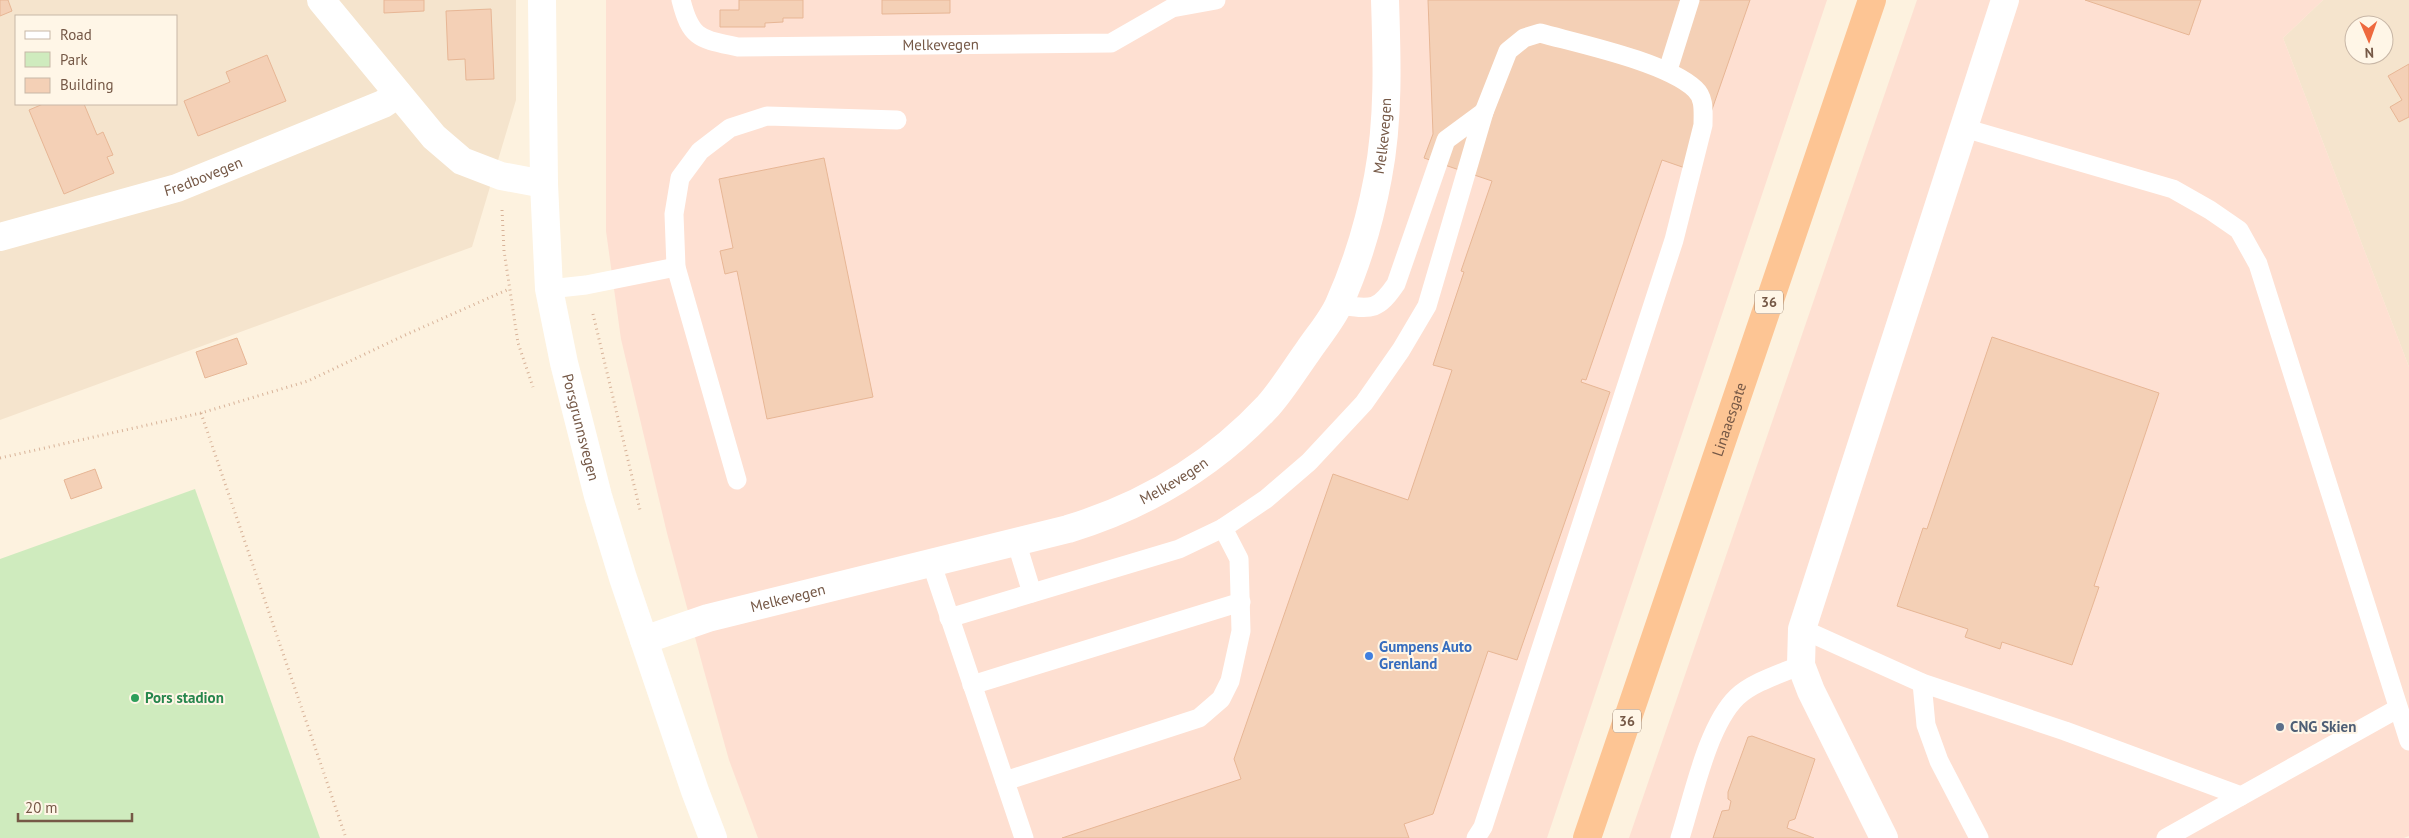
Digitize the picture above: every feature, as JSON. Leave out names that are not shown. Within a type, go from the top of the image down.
[{"type":"highway","name":"Linaaesgate","points":[[1587,838],[1872,0]]},
{"type":"street","points":[[321,0],[434,138],[462,161],[501,176],[544,184]]},
{"type":"street","name":"Porsgrunnsvegen","points":[[542,0],[544,184],[549,289],[564,363],[598,496],[695,791],[714,838]]},
{"type":"street","name":"Melkevegen","points":[[644,640],[708,618],[1107,517],[1151,496],[1194,470],[1268,406],[1339,305],[1364,236],[1378,177],[1386,108],[1385,0]]},
{"type":"street","points":[[1884,838],[1811,692],[1801,665],[1802,629],[2005,0]]},
{"type":"street","name":"Fredbovegen","points":[[0,237],[177,188],[383,104],[398,94]]},
{"type":"lane","name":"Melkevegen","points":[[681,0],[686,21],[701,38],[738,47],[1111,43],[1172,4],[1216,0]]},
{"type":"lane","points":[[1668,70],[1690,0]]},
{"type":"lane","points":[[949,618],[1179,549],[1223,528],[1266,499],[1310,462],[1364,402],[1401,350],[1427,306],[1484,112],[1508,51],[1524,38],[1540,33],[1668,70],[1696,90],[1704,106],[1703,125],[1671,250],[1492,798],[1476,838]]},
{"type":"lane","points":[[1339,305],[1368,309],[1384,301],[1396,284],[1446,140],[1484,112]]},
{"type":"lane","points":[[737,480],[676,267],[674,214],[680,178],[700,151],[730,128],[767,116],[897,120]]},
{"type":"lane","points":[[1964,128],[2173,189],[2210,210],[2239,230],[2258,264],[2409,741]]},
{"type":"lane","points":[[549,289],[586,285],[676,267]]},
{"type":"lane","points":[[1005,781],[1198,718],[1221,699],[1230,681],[1241,631],[1239,559],[1223,528]]},
{"type":"lane","points":[[1016,541],[1032,593]]},
{"type":"lane","points":[[930,562],[1024,838]]},
{"type":"lane","points":[[972,685],[1241,602]]},
{"type":"lane","points":[[1802,629],[1922,682],[2066,731],[2242,796]]},
{"type":"lane","points":[[1680,838],[1715,727],[1737,697],[1766,680],[1801,665]]},
{"type":"lane","points":[[1922,682],[1926,725],[1940,761],[1979,838]]},
{"type":"lane","points":[[2166,838],[2398,709]]},
{"type":"path","points":[[0,458],[201,413],[308,381],[403,336],[510,289]]},
{"type":"path","points":[[201,413],[346,838]]},
{"type":"shaded area","points":[[0,0],[516,0],[516,100],[472,247],[0,420]]},
{"type":"shaded area","points":[[606,0],[1827,0],[1547,838],[758,838],[729,760],[703,667],[667,533],[621,339],[606,231]]},
{"type":"shaded area","points":[[1917,0],[2323,0],[2283,38],[2409,367],[2409,836],[2404,838],[1629,838]]},
{"type":"shaded area","points":[[2323,0],[2409,0],[2409,367],[2283,38]]},
{"type":"green space","name":"Pors stadion","points":[[195,489],[320,838],[0,838],[0,559]]},
{"type":"building","points":[[0,0],[8,0],[12,11],[0,16]]},
{"type":"building","points":[[384,0],[424,0],[424,11],[384,13]]},
{"type":"building","points":[[739,0],[803,0],[803,18],[783,18],[783,22],[765,23],[765,27],[720,27],[720,10],[739,10]]},
{"type":"building","points":[[882,0],[950,0],[950,13],[882,14]]},
{"type":"building","points":[[1428,0],[1750,0],[1691,170],[1662,160],[1586,380],[1582,379],[1581,382],[1610,392],[1517,660],[1488,651],[1433,814],[1404,824],[1409,838],[1062,838],[1241,779],[1234,759],[1333,474],[1408,500],[1452,370],[1433,365],[1464,272],[1461,271],[1492,181],[1424,158],[1433,134]]},
{"type":"building","points":[[2085,0],[2201,0],[2189,35]]},
{"type":"building","points":[[491,9],[494,79],[466,80],[465,59],[448,60],[446,11]]},
{"type":"building","points":[[267,55],[286,101],[198,136],[184,101],[230,82],[226,72]]},
{"type":"building","points":[[2409,64],[2409,117],[2399,122],[2390,107],[2402,100],[2388,76]]},
{"type":"building","points":[[41,105],[84,105],[97,135],[103,132],[113,155],[107,157],[114,173],[64,194],[29,110]]},
{"type":"building","points":[[824,158],[873,397],[767,419],[737,271],[725,274],[720,251],[733,248],[719,179]]},
{"type":"building","points":[[1992,337],[2159,393],[2094,586],[2099,587],[2072,665],[2002,642],[2000,649],[1965,637],[1968,629],[1897,606],[1923,528],[1927,529]]},
{"type":"building","points":[[237,338],[247,364],[205,378],[196,352]]},
{"type":"building","points":[[95,469],[102,488],[71,499],[64,480]]},
{"type":"building","points":[[1752,736],[1815,759],[1795,819],[1789,821],[1787,828],[1814,838],[1713,838],[1722,811],[1729,810],[1731,801],[1728,799],[1728,792],[1748,737]]},
{"type":"place","name":"Gumpens Auto Grenland","points":[[1369,656]]},
{"type":"place","name":"Pors stadion","points":[[135,698]]},
{"type":"place","name":"CNG Skien","points":[[2280,727]]}]
